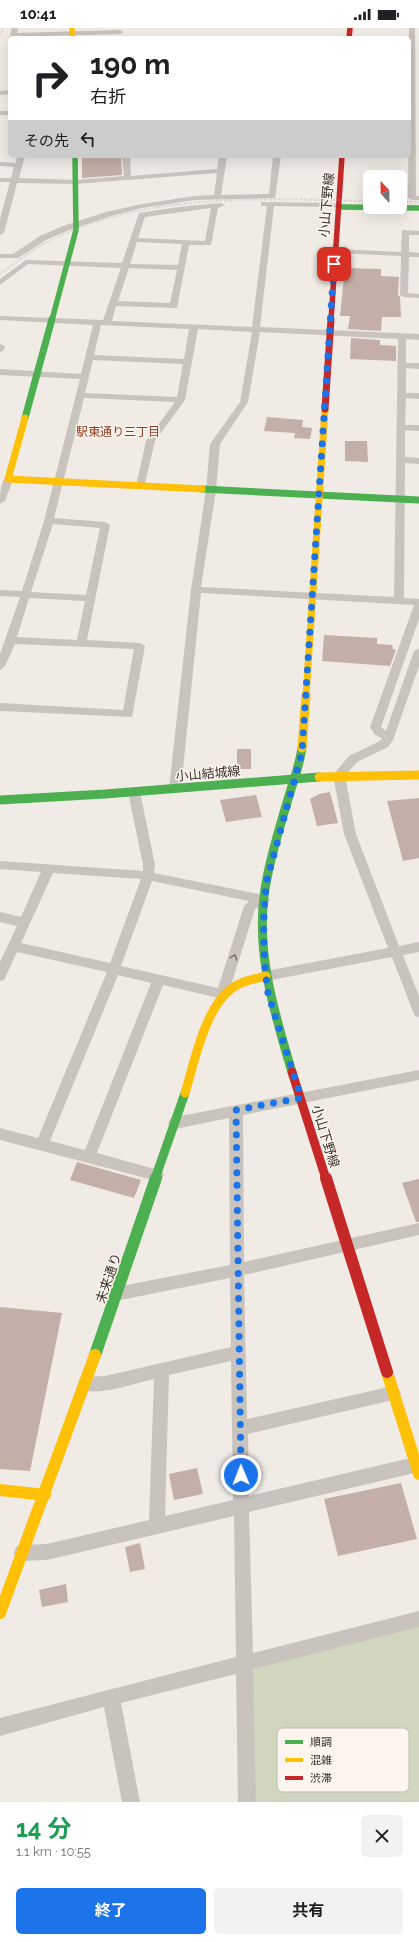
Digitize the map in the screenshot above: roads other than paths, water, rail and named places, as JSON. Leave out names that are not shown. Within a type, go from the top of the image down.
[{"type":"main road","points":[[75,158],[76,224],[68,264],[8,479],[419,500]]},
{"type":"main road","name":"小山下野線","points":[[342,158],[340,207],[335,251],[302,752],[272,862],[264,900],[266,976],[272,1007],[393,1393],[418,1467]]},
{"type":"main road","points":[[340,207],[419,208]]},
{"type":"main road","name":"小山結城線","points":[[0,800],[175,789],[339,775],[419,775]]},
{"type":"main road","points":[[223,994],[232,986],[244,981],[266,976]]},
{"type":"main road","name":"未来通り","points":[[0,1614],[85,1384],[206,1031],[223,994]]},
{"type":"main road","points":[[0,1490],[45,1495]]},
{"type":"street","points":[[15,28],[13,35],[120,33]]},
{"type":"street","points":[[412,28],[416,83],[411,125],[416,144],[412,198],[419,198]]},
{"type":"street","points":[[0,233],[21,158]]},
{"type":"street","points":[[126,158],[128,178]]},
{"type":"street","points":[[217,197],[223,158]]},
{"type":"street","points":[[0,256],[15,256],[43,238],[76,224],[142,206],[174,200],[217,197],[272,196],[277,158]]},
{"type":"street","points":[[0,164],[19,165]]},
{"type":"street","points":[[0,180],[76,182],[220,171]]},
{"type":"street","points":[[175,789],[196,590],[211,490],[215,444],[244,402],[256,330],[271,204]]},
{"type":"street","points":[[107,322],[142,215],[215,205],[334,205],[340,207]]},
{"type":"street","points":[[134,240],[208,243],[215,205]]},
{"type":"street","points":[[419,233],[405,232],[404,296],[419,296]]},
{"type":"street","points":[[114,303],[174,306],[186,242]]},
{"type":"street","points":[[335,251],[419,255]]},
{"type":"street","points":[[0,283],[26,262],[181,268]]},
{"type":"street","points":[[0,318],[419,337]]},
{"type":"street","points":[[0,666],[11,640],[24,595],[49,521],[98,322]]},
{"type":"street","points":[[141,486],[150,441],[181,400],[194,327]]},
{"type":"street","points":[[399,601],[403,365],[402,336]]},
{"type":"street","points":[[89,358],[188,362]]},
{"type":"street","points":[[403,365],[419,366]]},
{"type":"street","points":[[0,372],[84,377]]},
{"type":"street","points":[[80,395],[181,400]]},
{"type":"street","points":[[402,396],[419,396]]},
{"type":"street","points":[[402,427],[419,428]]},
{"type":"street","points":[[401,460],[419,461]]},
{"type":"street","points":[[0,501],[8,479]]},
{"type":"street","points":[[49,521],[105,525],[81,643]]},
{"type":"street","points":[[196,590],[419,602]]},
{"type":"street","points":[[0,593],[90,598]]},
{"type":"street","points":[[389,737],[379,732],[374,727],[419,605]]},
{"type":"street","points":[[406,639],[419,643]]},
{"type":"street","points":[[0,707],[128,714],[140,646],[11,640]]},
{"type":"street","points":[[419,651],[389,737],[384,744],[353,759],[339,775],[350,834],[419,1012]]},
{"type":"street","points":[[42,1145],[114,969],[148,875],[149,865],[134,792]]},
{"type":"street","points":[[0,865],[148,875],[264,900]]},
{"type":"street","points":[[0,976],[49,868]]},
{"type":"street","points":[[14,946],[223,994],[226,979],[250,906],[264,900]]},
{"type":"street","points":[[0,917],[24,923]]},
{"type":"street","points":[[266,976],[419,947]]},
{"type":"street","points":[[89,1157],[159,979]]},
{"type":"street","points":[[175,1123],[419,1075]]},
{"type":"street","points":[[236,1110],[237,1270],[246,1663],[247,1802]]},
{"type":"street","points":[[0,1134],[157,1175]]},
{"type":"street","points":[[116,1294],[237,1270],[419,1229]]},
{"type":"street","points":[[85,1384],[105,1383],[239,1352]]},
{"type":"street","points":[[157,1526],[162,1370]]},
{"type":"street","points":[[240,1428],[393,1393]]},
{"type":"street","points":[[22,1553],[47,1552],[418,1467]]},
{"type":"street","points":[[0,1727],[111,1697],[419,1619]]},
{"type":"street","points":[[111,1697],[131,1802]]},
{"type":"railway","points":[[0,36],[3,28]]},
{"type":"railway","points":[[0,274],[40,246],[78,228],[118,215],[159,207],[201,202],[286,199],[363,201]]},
{"type":"railway","points":[[407,201],[419,202]]},
{"type":"district","name":"駅東通り三丁目","points":[[118,432]]}]
